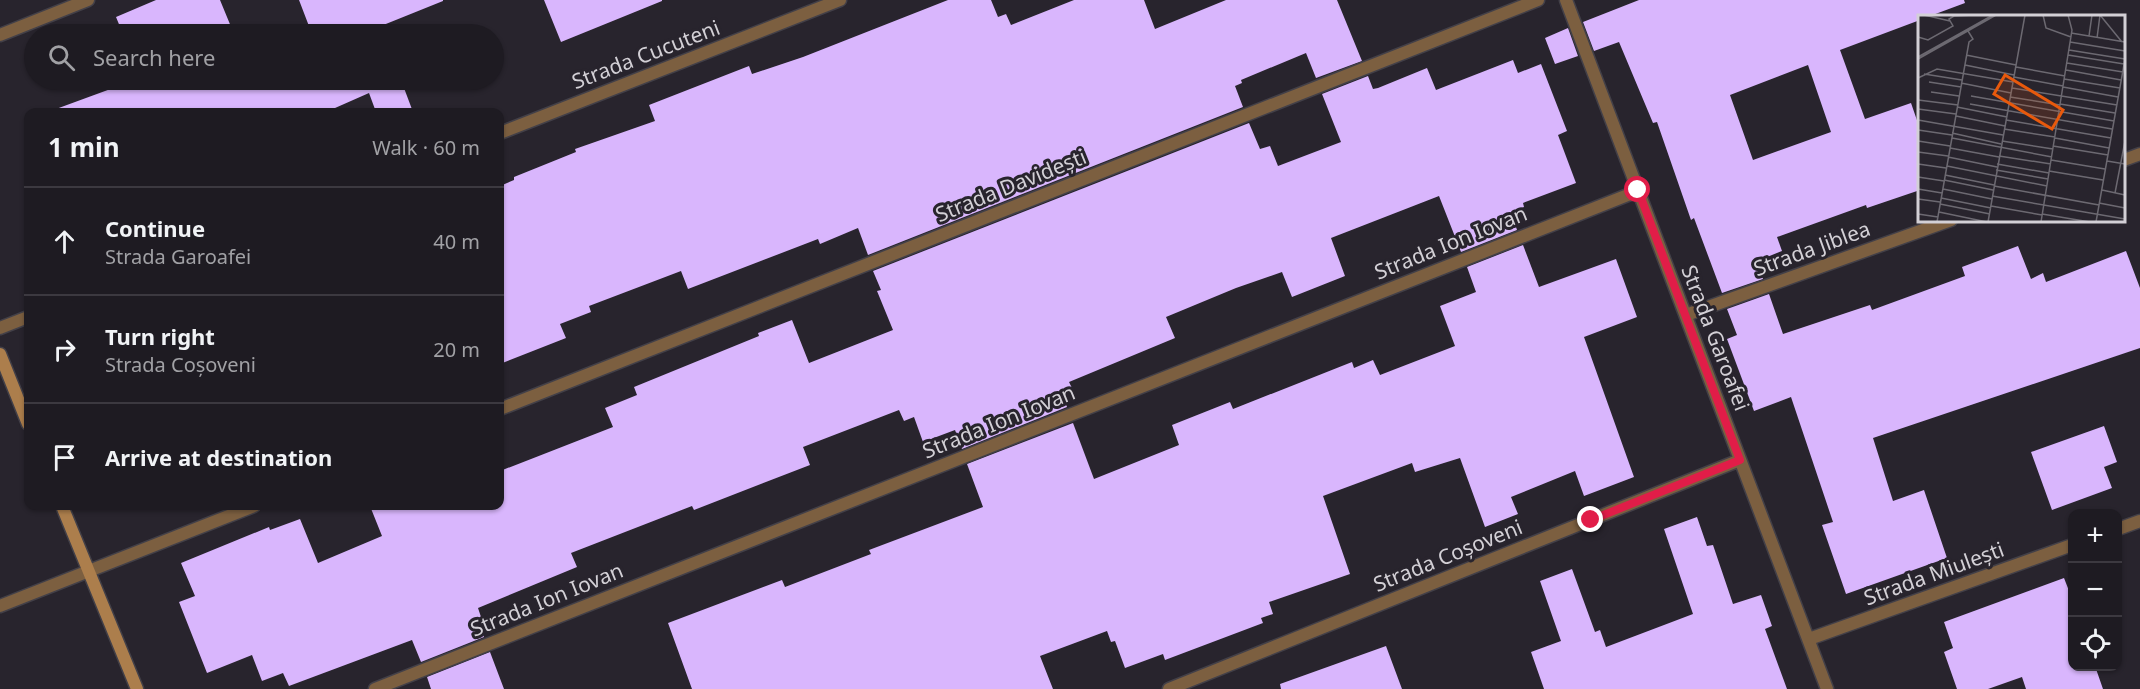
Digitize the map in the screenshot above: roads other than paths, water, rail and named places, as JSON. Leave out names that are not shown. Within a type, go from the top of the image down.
[{"type":"street","points":[[26,24],[88,0]]},
{"type":"street","name":"Strada Cucuteni","points":[[504,131],[840,0]]},
{"type":"street","name":"Strada Davidești","points":[[504,407],[1538,0]]},
{"type":"street","name":"Strada Garoafei","points":[[1566,0],[1827,689]]},
{"type":"street","points":[[0,34],[24,25]]},
{"type":"street","points":[[2125,160],[2140,154]]},
{"type":"street","name":"Strada Ion Iovan","points":[[375,689],[1638,190]]},
{"type":"street","name":"Strada Jiblea","points":[[1686,315],[1945,222]]},
{"type":"street","points":[[0,328],[24,319]]},
{"type":"street","points":[[0,354],[24,414]]},
{"type":"street","name":"Strada Coșoveni","points":[[1169,689],[1740,460]]},
{"type":"street","points":[[64,510],[137,689]]},
{"type":"street","points":[[0,606],[244,510]]},
{"type":"street","points":[[2122,528],[2140,521]]},
{"type":"street","name":"Strada Miulești","points":[[1809,639],[2068,547]]}]
